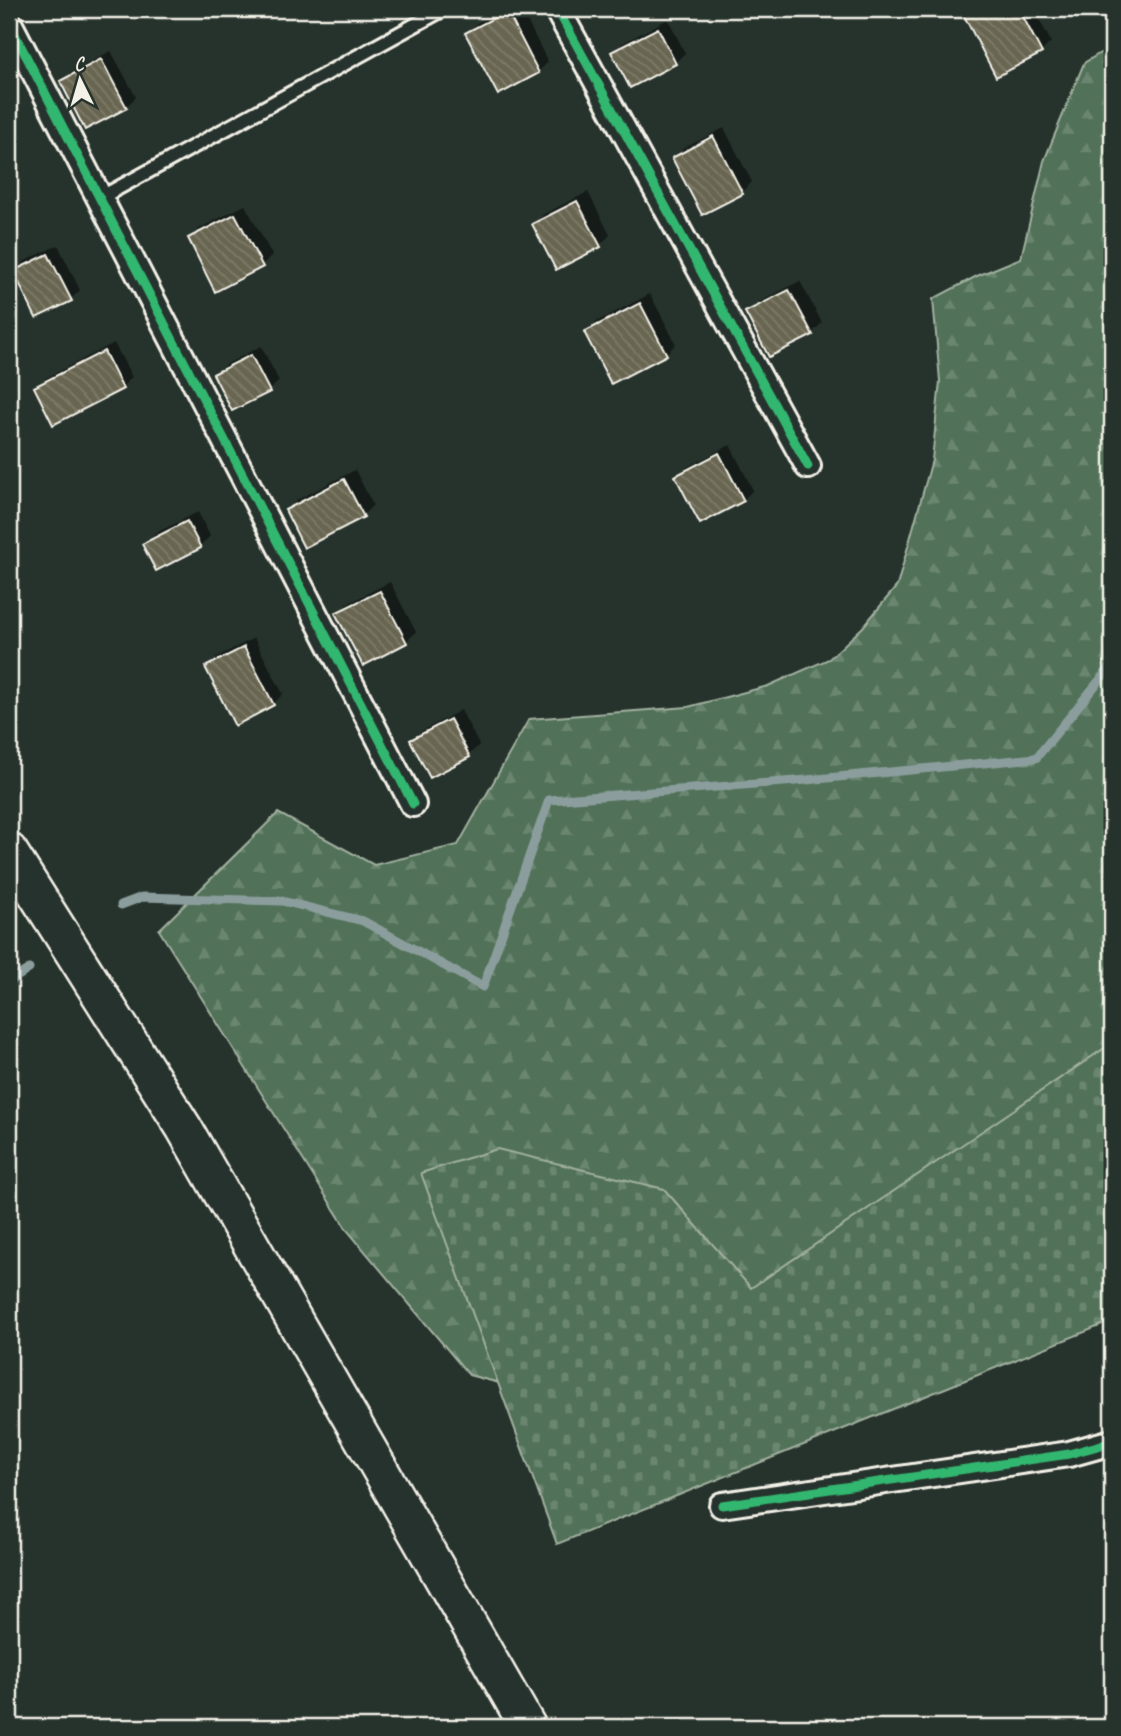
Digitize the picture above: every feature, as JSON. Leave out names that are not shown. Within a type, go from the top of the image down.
[{"type":"main road","points":[[9,851],[184,1128],[528,1727]]},
{"type":"street","points":[[558,9],[808,466]]},
{"type":"street","points":[[9,23],[413,804]]},
{"type":"street","points":[[722,1505],[1069,1454],[1112,1443]]},
{"type":"lane","points":[[100,198],[444,9]]},
{"type":"green space","points":[[1112,46],[1112,1258],[591,1407],[469,1375],[347,1230],[159,930],[278,813],[374,865],[458,845],[529,719],[688,707],[768,686],[829,659],[863,627],[897,586],[932,460],[940,381],[933,299],[977,276],[1021,258],[1044,161],[1084,63]]},
{"type":"green space","points":[[1112,1038],[1112,1321],[557,1544],[421,1173],[497,1149],[664,1189],[751,1288],[1109,1045]]},
{"type":"building","points":[[968,9],[1019,9],[1042,53],[996,77],[962,12]]},
{"type":"building","points":[[507,11],[539,73],[498,95],[465,33]]},
{"type":"building","points":[[658,28],[676,64],[630,88],[611,52]]},
{"type":"building","points":[[101,59],[127,108],[85,130],[60,81]]},
{"type":"building","points":[[713,136],[743,194],[702,215],[672,158]]},
{"type":"building","points":[[577,201],[601,247],[556,270],[532,224]]},
{"type":"building","points":[[235,214],[263,267],[215,292],[188,238]]},
{"type":"building","points":[[48,254],[72,301],[36,318],[13,271]]},
{"type":"building","points":[[789,290],[813,335],[769,357],[745,312]]},
{"type":"building","points":[[640,303],[667,355],[611,384],[584,332]]},
{"type":"building","points":[[104,351],[123,389],[53,425],[34,387]]},
{"type":"building","points":[[251,355],[270,392],[232,411],[213,374]]},
{"type":"building","points":[[719,453],[744,501],[700,524],[675,476]]},
{"type":"building","points":[[344,479],[364,517],[304,548],[285,510]]},
{"type":"building","points":[[187,521],[201,548],[156,571],[142,544]]},
{"type":"building","points":[[380,591],[407,643],[363,666],[335,613]]},
{"type":"building","points":[[244,647],[274,705],[235,726],[205,667]]},
{"type":"building","points":[[450,719],[470,757],[430,778],[410,740]]},
{"type":"waterway","points":[[121,905],[142,897],[282,901],[363,921],[483,987],[549,800],[796,781],[1036,758],[1112,665]]},
{"type":"waterway","points":[[9,982],[29,969]]},
{"type":"cycle path","points":[[557,9],[808,466]]},
{"type":"cycle path","points":[[9,23],[413,804]]},
{"type":"cycle path","points":[[722,1505],[1069,1454],[1112,1442]]}]
